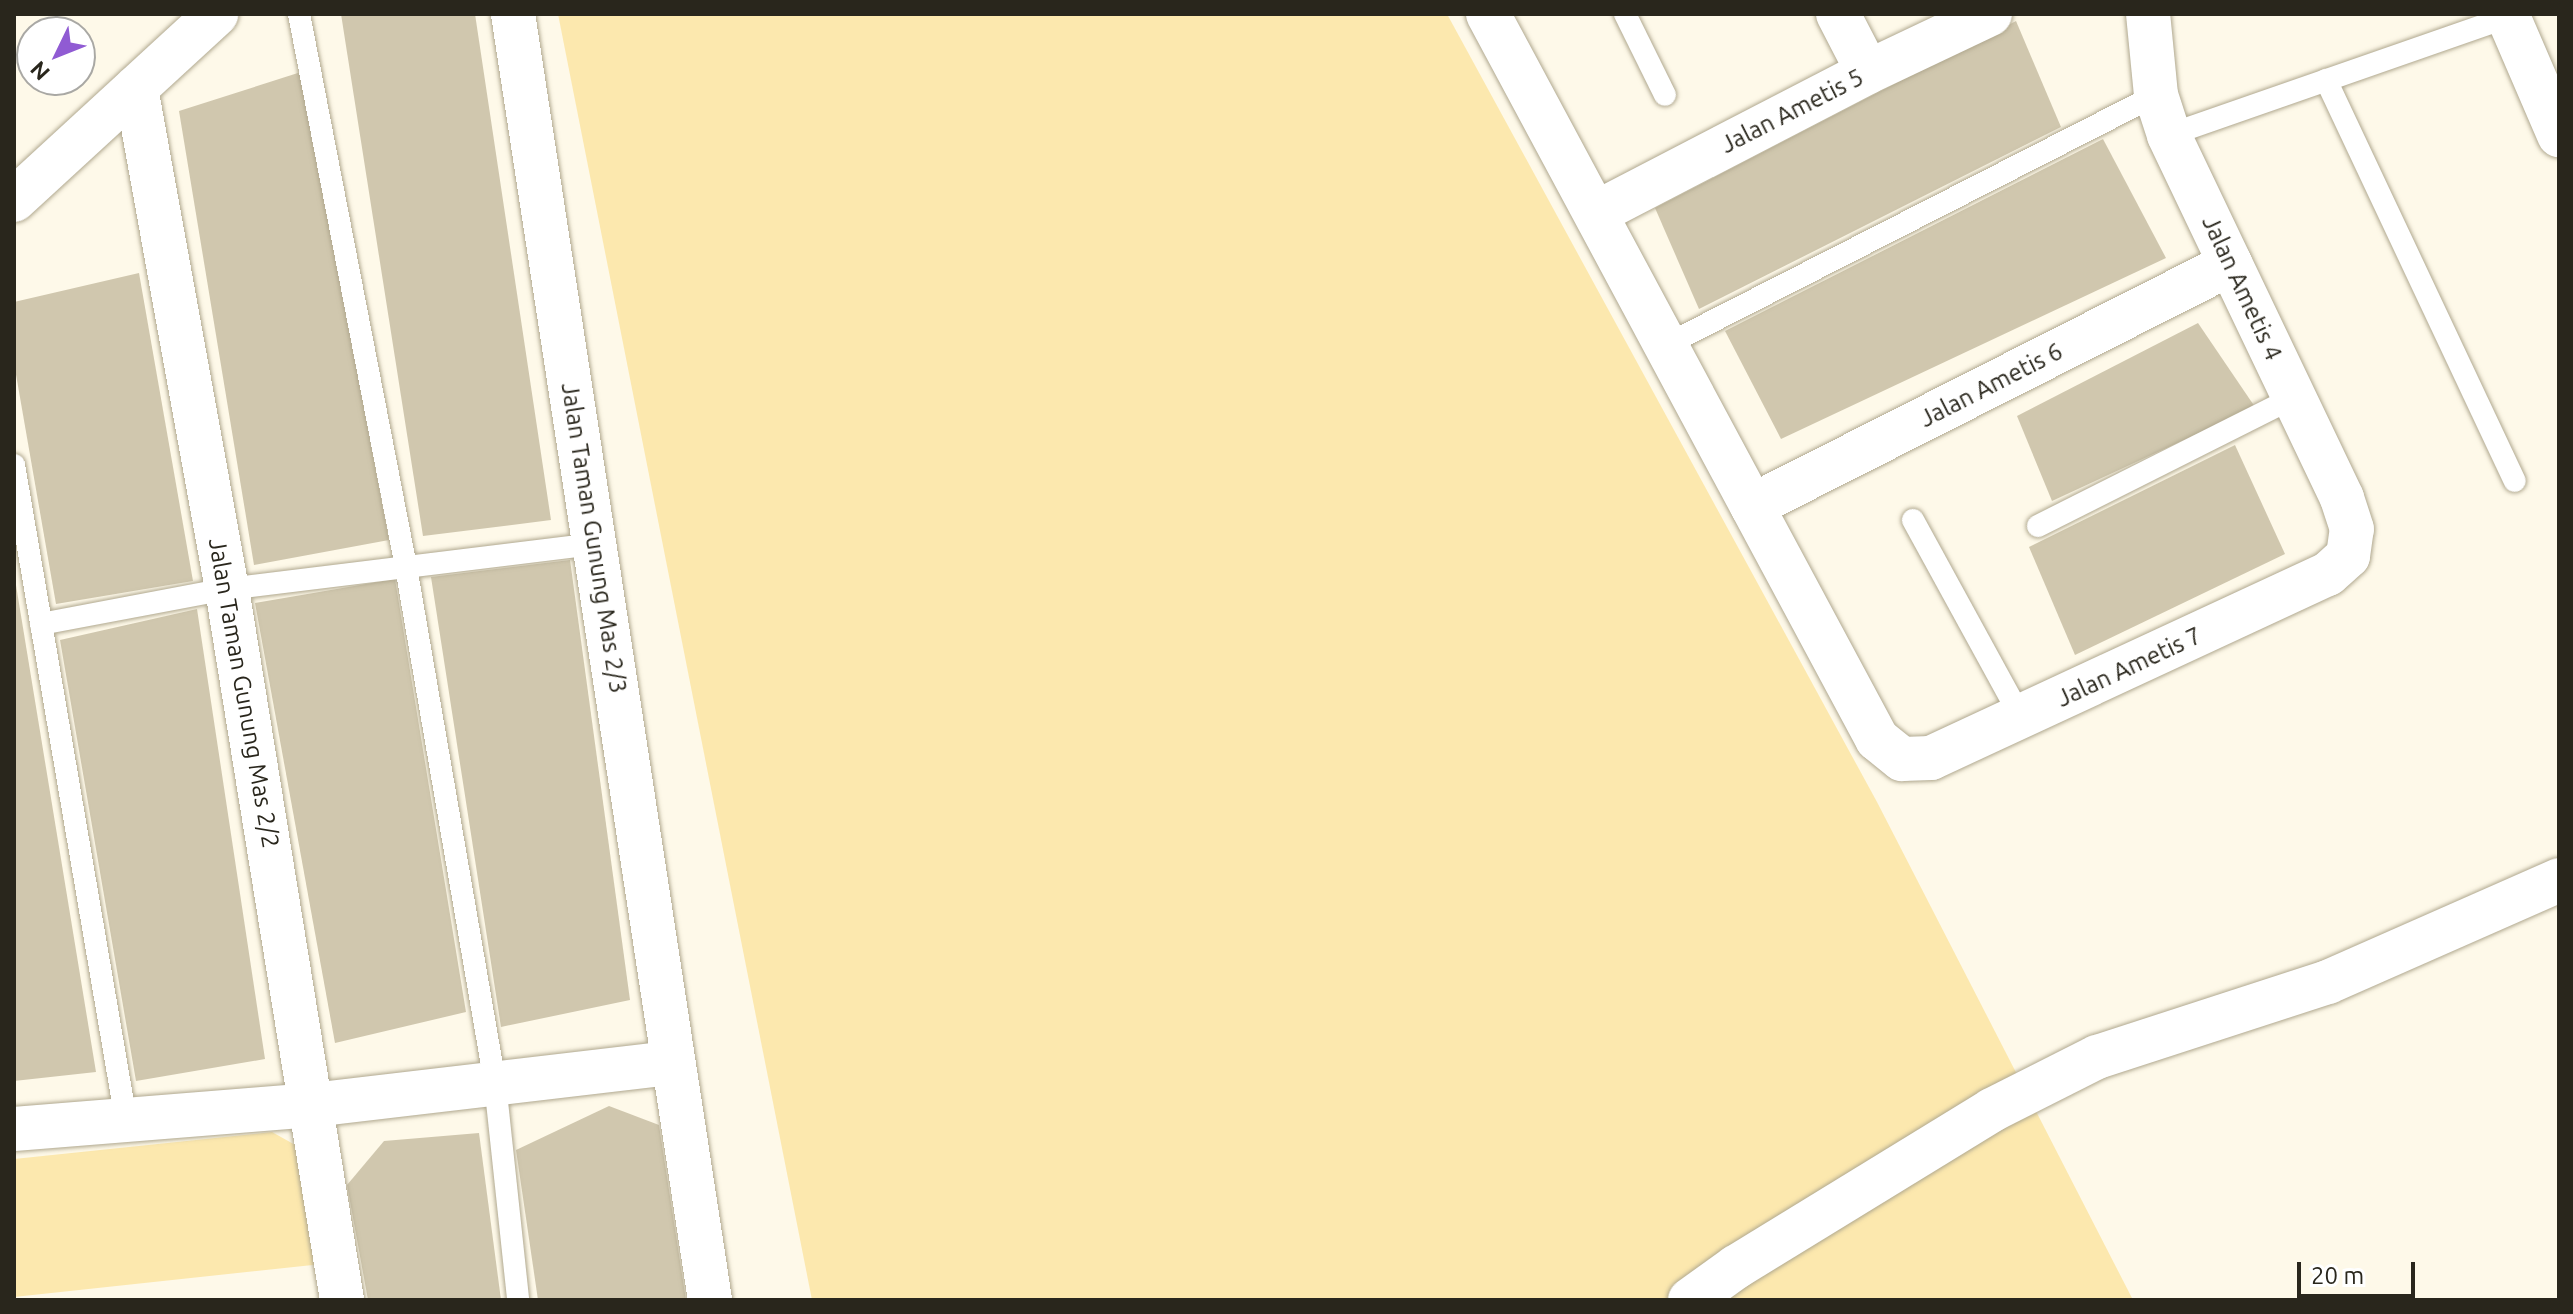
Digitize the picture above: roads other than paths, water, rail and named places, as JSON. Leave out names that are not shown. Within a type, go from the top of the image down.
[{"type":"street","points":[[14,200],[216,14]]},
{"type":"street","name":"Jalan Taman Gunung Mas 2/3","points":[[513,14],[596,544],[671,1063],[710,1300]]},
{"type":"street","points":[[1488,14],[1752,506]]},
{"type":"street","points":[[1838,14],[1868,72]]},
{"type":"street","name":"Jalan Ametis 5","points":[[1596,213],[1868,72],[1990,14]]},
{"type":"street","name":"Jalan Ametis 4","points":[[2148,14],[2163,115],[2349,519],[2352,529],[2348,556]]},
{"type":"street","points":[[2507,16],[2559,135]]},
{"type":"street","name":"Jalan Taman Gunung Mas 2/2","points":[[136,88],[227,589],[342,1300]]},
{"type":"street","name":"Jalan Ametis 6","points":[[1752,506],[2230,264]]},
{"type":"street","name":"Jalan Ametis 7","points":[[1752,506],[1877,739],[1902,759],[1931,758],[2328,574],[2348,556]]},
{"type":"street","points":[[1690,1300],[1748,1259],[1992,1110],[2097,1057],[2328,982],[2559,880]]},
{"type":"street","points":[[14,1129],[312,1105],[671,1063]]},
{"type":"lane","points":[[299,14],[406,567],[495,1083],[518,1300]]},
{"type":"lane","points":[[1625,14],[1665,95]]},
{"type":"lane","points":[[1666,345],[2163,115],[2326,80],[2507,16]]},
{"type":"lane","points":[[2326,80],[2515,481]]},
{"type":"lane","points":[[2038,526],[2294,397]]},
{"type":"lane","points":[[14,465],[126,1120]]},
{"type":"lane","points":[[1913,520],[2021,717]]},
{"type":"lane","points":[[41,624],[227,589],[596,544]]}]
